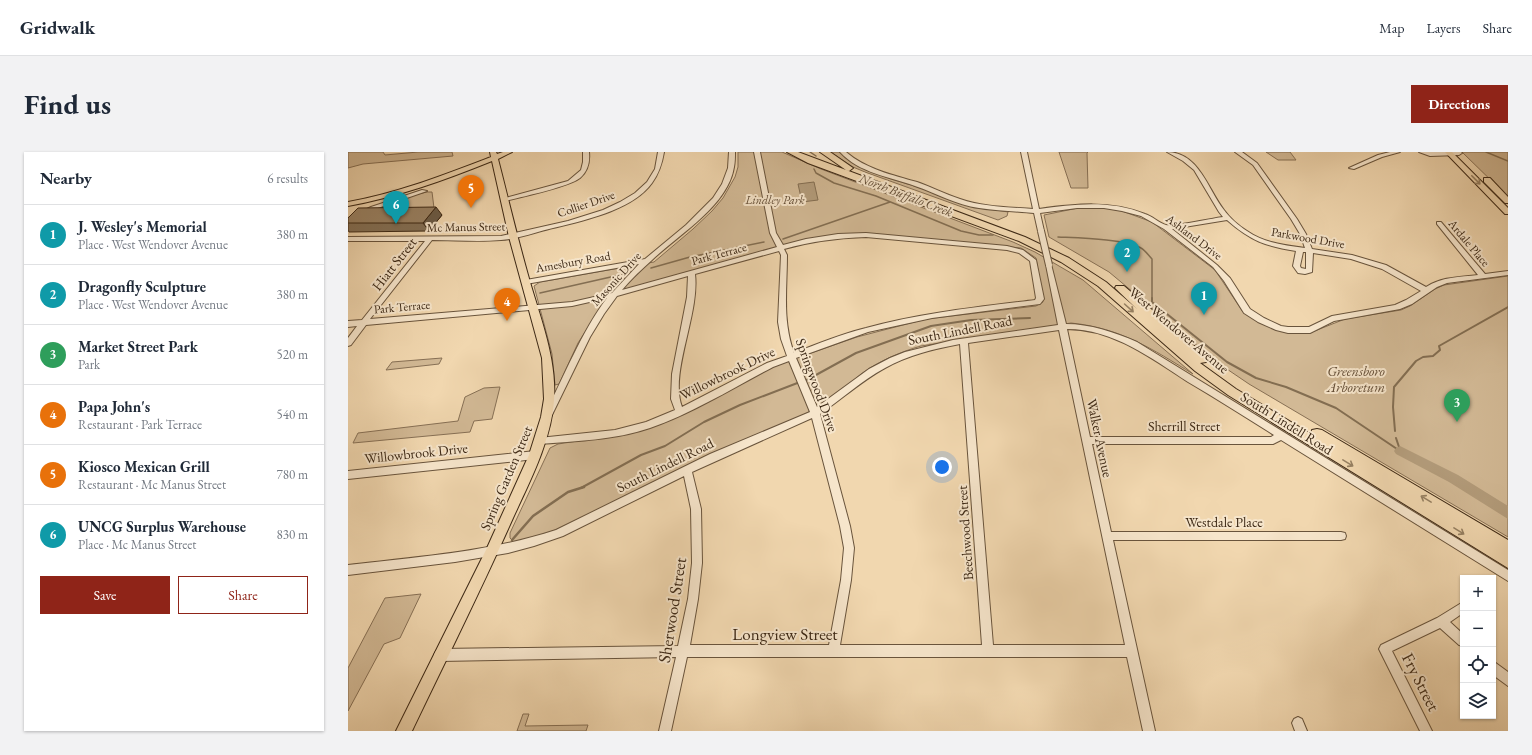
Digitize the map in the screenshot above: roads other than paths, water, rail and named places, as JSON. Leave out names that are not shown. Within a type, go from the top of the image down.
[{"type":"highway","name":"West Wendover Avenue","points":[[791,152],[811,161],[1022,240],[1065,260],[1102,284],[1199,368],[1220,384],[1508,561]]},
{"type":"highway","name":"West Wendover Avenue","points":[[824,152],[835,160],[854,170],[1041,240],[1079,259],[1120,288],[1204,361],[1236,385],[1508,548]]},
{"type":"main road","points":[[348,204],[377,197],[415,184],[494,154],[509,152]]},
{"type":"main road","points":[[497,169],[514,152]]},
{"type":"main road","points":[[1448,152],[1508,211]]},
{"type":"main road","points":[[1459,152],[1508,201]]},
{"type":"main road","name":"Spring Garden Street","points":[[404,731],[492,551],[534,455],[546,417],[549,399],[547,358],[513,236],[494,154]]},
{"type":"main road","points":[[348,200],[377,197]]},
{"type":"street","points":[[505,199],[570,182],[578,178],[583,174],[585,168],[586,152]]},
{"type":"street","name":"Collier Drive","points":[[513,236],[599,213],[625,202],[636,195],[655,176],[659,168],[661,152]]},
{"type":"street","name":"Masonic Drive","points":[[546,417],[560,394],[581,343],[601,312],[648,260],[693,224],[718,196],[732,168],[732,152]]},
{"type":"street","name":"Springwood Drive","points":[[757,152],[772,234],[784,255],[782,322],[785,339],[790,357],[815,413],[841,508],[849,548],[846,580],[833,652]]},
{"type":"street","name":"Ashland Drive","points":[[843,152],[852,160],[884,175],[927,187],[958,201],[978,206],[1038,211],[1077,206],[1104,206],[1123,209],[1143,215],[1166,228],[1219,270],[1247,311],[1261,320],[1288,330],[1310,330],[1332,319],[1397,307],[1409,302],[1425,290],[1446,281],[1508,273]]},
{"type":"street","name":"Walker Avenue","points":[[1024,152],[1108,536],[1130,651],[1149,731]]},
{"type":"street","name":"Parkwood Drive","points":[[1170,152],[1185,160],[1196,169],[1216,204],[1227,218],[1244,232],[1263,242],[1300,250],[1352,257],[1384,267],[1425,290]]},
{"type":"street","points":[[1238,152],[1255,164],[1304,234],[1309,251],[1310,270],[1303,272],[1297,268],[1296,264],[1300,250]]},
{"type":"street","points":[[1352,168],[1380,156],[1397,152]]},
{"type":"street","points":[[1422,152],[1430,154],[1459,152]]},
{"type":"street","points":[[348,221],[373,208],[424,191]]},
{"type":"street","points":[[373,208],[377,197]]},
{"type":"street","points":[[1166,228],[1227,218]]},
{"type":"street","name":"Ardale Place","points":[[1439,223],[1483,276]]},
{"type":"street","name":"Park Terrace","points":[[348,324],[572,304],[616,294],[819,239],[838,236],[866,235],[1014,249],[1028,254],[1032,260],[1040,299],[1037,302],[1021,305]]},
{"type":"street","name":"Mc Manus Street","points":[[348,240],[490,238],[513,236]]},
{"type":"street","name":"Hiatt Street","points":[[348,343],[430,238]]},
{"type":"street","name":"Amesbury Road","points":[[526,282],[648,260]]},
{"type":"street","points":[[680,412],[675,399],[676,374],[691,298],[691,274]]},
{"type":"street","name":"Willowbrook Drive","points":[[539,442],[615,433],[648,425],[680,412],[748,376],[790,357],[841,338],[932,316],[1021,305]]},
{"type":"street","name":"South Lindell Road","points":[[348,570],[479,554],[532,542],[559,533],[713,457],[815,413],[868,374],[893,360],[912,352],[964,341],[1062,327],[1092,330],[1122,338],[1134,344],[1500,575]]},
{"type":"street","name":"Beechwood Street","points":[[964,341],[988,650]]},
{"type":"street","name":"Sherrill Street","points":[[1086,440],[1273,441],[1280,435]]},
{"type":"street","name":"Willowbrook Drive","points":[[348,475],[534,455]]},
{"type":"street","name":"Sherwood Street","points":[[664,731],[684,651],[694,599],[697,564],[696,509],[687,470]]},
{"type":"street","name":"Westdale Place","points":[[1108,536],[1341,536]]},
{"type":"street","points":[[1460,609],[1441,622],[1460,638]]},
{"type":"street","name":"Fry Street","points":[[1426,731],[1385,649],[1441,622]]},
{"type":"street","name":"Longview Street","points":[[440,655],[684,651],[1130,651]]},
{"type":"street","points":[[1496,670],[1508,680]]},
{"type":"waterway","name":"North Buffalo Creek","points":[[810,152],[816,156]]},
{"type":"waterway","points":[[1486,152],[1508,161]]},
{"type":"waterway","name":"North Buffalo Creek","points":[[814,169],[816,173],[834,183],[876,196],[961,231],[979,235],[993,235]]},
{"type":"waterway","points":[[783,239],[890,202]]},
{"type":"waterway","name":"North Buffalo Creek","points":[[1058,237],[1113,241],[1134,245],[1142,249],[1152,259],[1152,302],[1227,362],[1256,378],[1286,387],[1336,408],[1400,451]]},
{"type":"waterway","points":[[651,268],[690,257],[764,242]]},
{"type":"waterway","points":[[540,293],[624,274]]},
{"type":"waterway","points":[[1395,431],[1393,407],[1394,387],[1416,361],[1423,357],[1433,356],[1440,350],[1439,346],[1508,307]]},
{"type":"waterway","points":[[805,381],[856,353],[931,326],[971,320],[1030,318]]},
{"type":"waterway","points":[[581,488],[641,455],[665,446],[704,422],[740,405],[800,382]]},
{"type":"waterway","points":[[1396,438],[1400,450]]},
{"type":"waterway","name":"North Buffalo Creek","points":[[1400,451],[1461,483],[1508,513]]},
{"type":"waterway","points":[[512,540],[533,516],[568,492],[581,488]]},
{"type":"place","name":"Kiosco Mexican Grill","points":[[471,208]]},
{"type":"place","name":"UNCG Surplus Warehouse","points":[[396,224]]},
{"type":"place","name":"Dragonfly Sculpture","points":[[1127,272]]},
{"type":"place","name":"J. Wesley's Memorial","points":[[1204,315]]},
{"type":"place","name":"Papa John's","points":[[507,321]]},
{"type":"place","name":"Market Street Park","points":[[1457,422]]},
{"type":"park label","name":"Lindley Park","points":[[775,200]]},
{"type":"park label","name":"Greensboro Arboretum","points":[[1356,380]]}]
